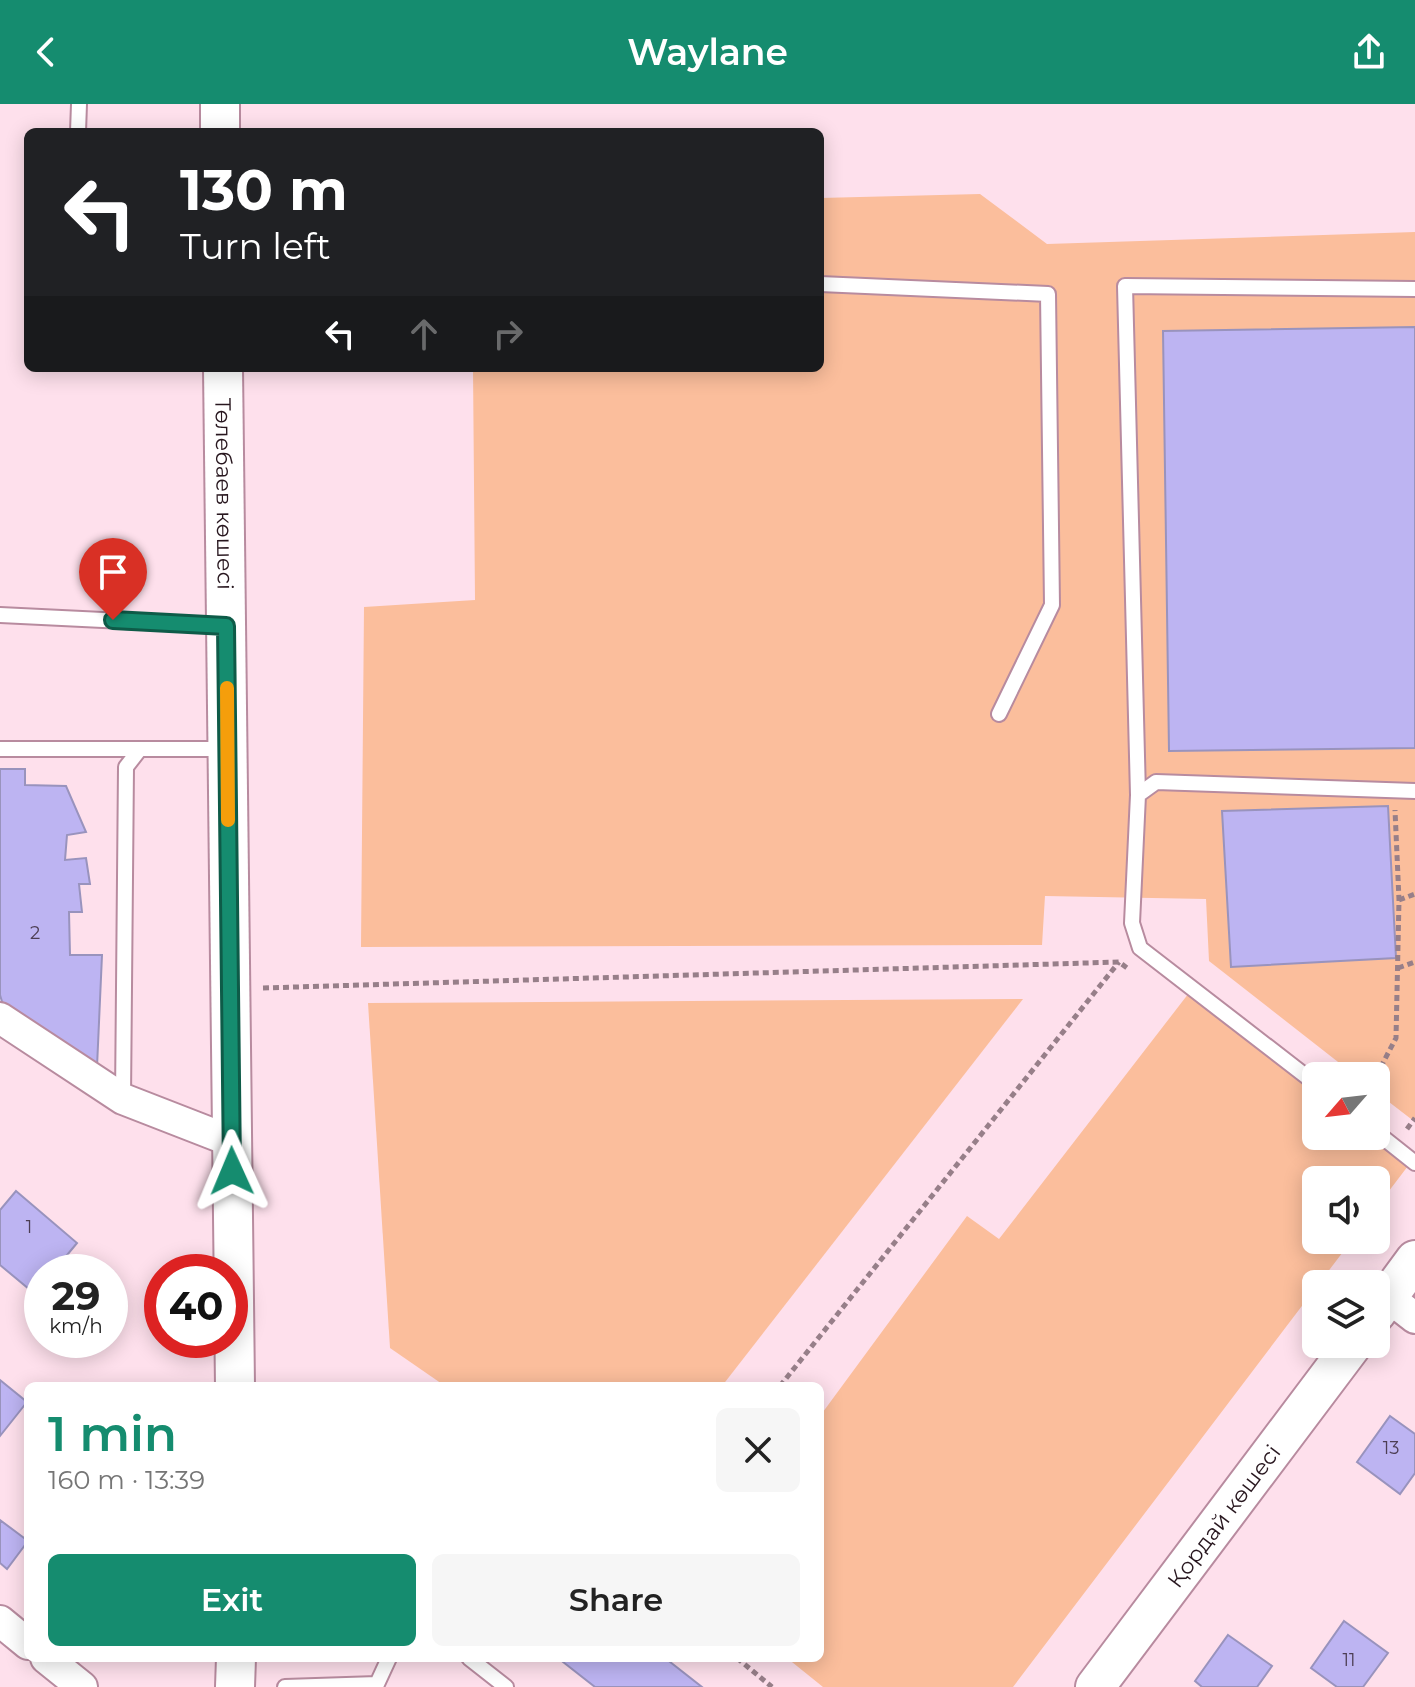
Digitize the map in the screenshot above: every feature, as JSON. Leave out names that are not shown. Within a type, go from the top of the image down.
[{"type":"street","points":[[220,104],[220,128]]},
{"type":"street","name":"Төлебаев көшесі","points":[[223,372],[235,1382]]},
{"type":"street","points":[[0,1018],[123,1099],[231,1141]]},
{"type":"street","points":[[1393,1309],[1415,1260]]},
{"type":"street","name":"Қордай көшесі","points":[[1095,1687],[1342,1358]]},
{"type":"street","points":[[0,1621],[24,1641]]},
{"type":"street","points":[[51,1662],[82,1687]]},
{"type":"street","points":[[235,1687],[236,1662]]},
{"type":"lane","points":[[78,128],[79,104]]},
{"type":"lane","points":[[824,284],[1048,294],[1052,605],[999,714]]},
{"type":"lane","points":[[1302,1073],[1140,948],[1132,923],[1138,795],[1125,286],[1415,289]]},
{"type":"lane","points":[[0,615],[226,626]]},
{"type":"lane","points":[[0,749],[228,749]]},
{"type":"lane","points":[[123,1099],[126,767],[140,749]]},
{"type":"lane","points":[[1138,795],[1156,782],[1415,791]]},
{"type":"lane","points":[[1390,1143],[1415,1163]]},
{"type":"lane","points":[[285,1687],[377,1684],[387,1662]]},
{"type":"lane","points":[[474,1662],[506,1687]]},
{"type":"path","points":[[1383,1062],[1396,1038],[1399,900],[1394,791]]},
{"type":"path","points":[[1399,900],[1415,894]]},
{"type":"path","points":[[783,1382],[1119,962]]},
{"type":"path","points":[[231,989],[1119,962],[1136,975]]},
{"type":"path","points":[[1398,968],[1415,962]]},
{"type":"path","points":[[742,1662],[772,1687]]},
{"type":"shaded area","points":[[980,194],[1047,244],[1415,232],[1415,1122],[1390,1103],[1390,1062],[1338,1062],[1209,961],[1206,899],[1045,896],[1042,945],[361,947],[364,607],[475,600],[473,372],[824,372],[824,198]]},
{"type":"shaded area","points":[[1192,989],[1302,1077],[1302,1150],[1390,1150],[1390,1146],[1411,1162],[1390,1190],[1390,1166],[1302,1166],[1302,1254],[1341,1254],[1329,1270],[1302,1270],[1302,1306],[1013,1687],[823,1687],[792,1662],[824,1662],[824,1411],[967,1216],[999,1239]]},
{"type":"shaded area","points":[[1023,999],[725,1382],[439,1382],[390,1348],[368,1003]]},
{"type":"building","points":[[1415,327],[1415,748],[1169,751],[1163,331]]},
{"type":"building","points":[[0,769],[25,769],[25,785],[66,786],[86,832],[67,835],[65,860],[86,858],[90,884],[79,884],[82,912],[69,912],[70,955],[102,955],[97,1067],[4,1008],[0,995]]},
{"type":"building","points":[[1388,806],[1396,958],[1231,967],[1222,811]]},
{"type":"building","points":[[16,1191],[77,1243],[68,1254],[24,1254],[24,1285],[0,1265],[0,1210]]},
{"type":"building","points":[[0,1380],[24,1400],[24,1406],[0,1436]]},
{"type":"building","points":[[1390,1416],[1415,1434],[1415,1473],[1400,1494],[1357,1462]]},
{"type":"building","points":[[0,1520],[24,1538],[24,1546],[7,1569],[0,1563]]},
{"type":"building","points":[[1344,1621],[1388,1653],[1363,1687],[1337,1687],[1311,1668]]},
{"type":"building","points":[[1228,1635],[1272,1666],[1257,1687],[1202,1687],[1195,1681]]},
{"type":"building","points":[[563,1662],[670,1662],[702,1687],[595,1687]]},
{"type":"slow traffic","points":[[227,688],[228,820]]},
{"type":"route","points":[[113,620],[226,626],[232,1171]]}]
